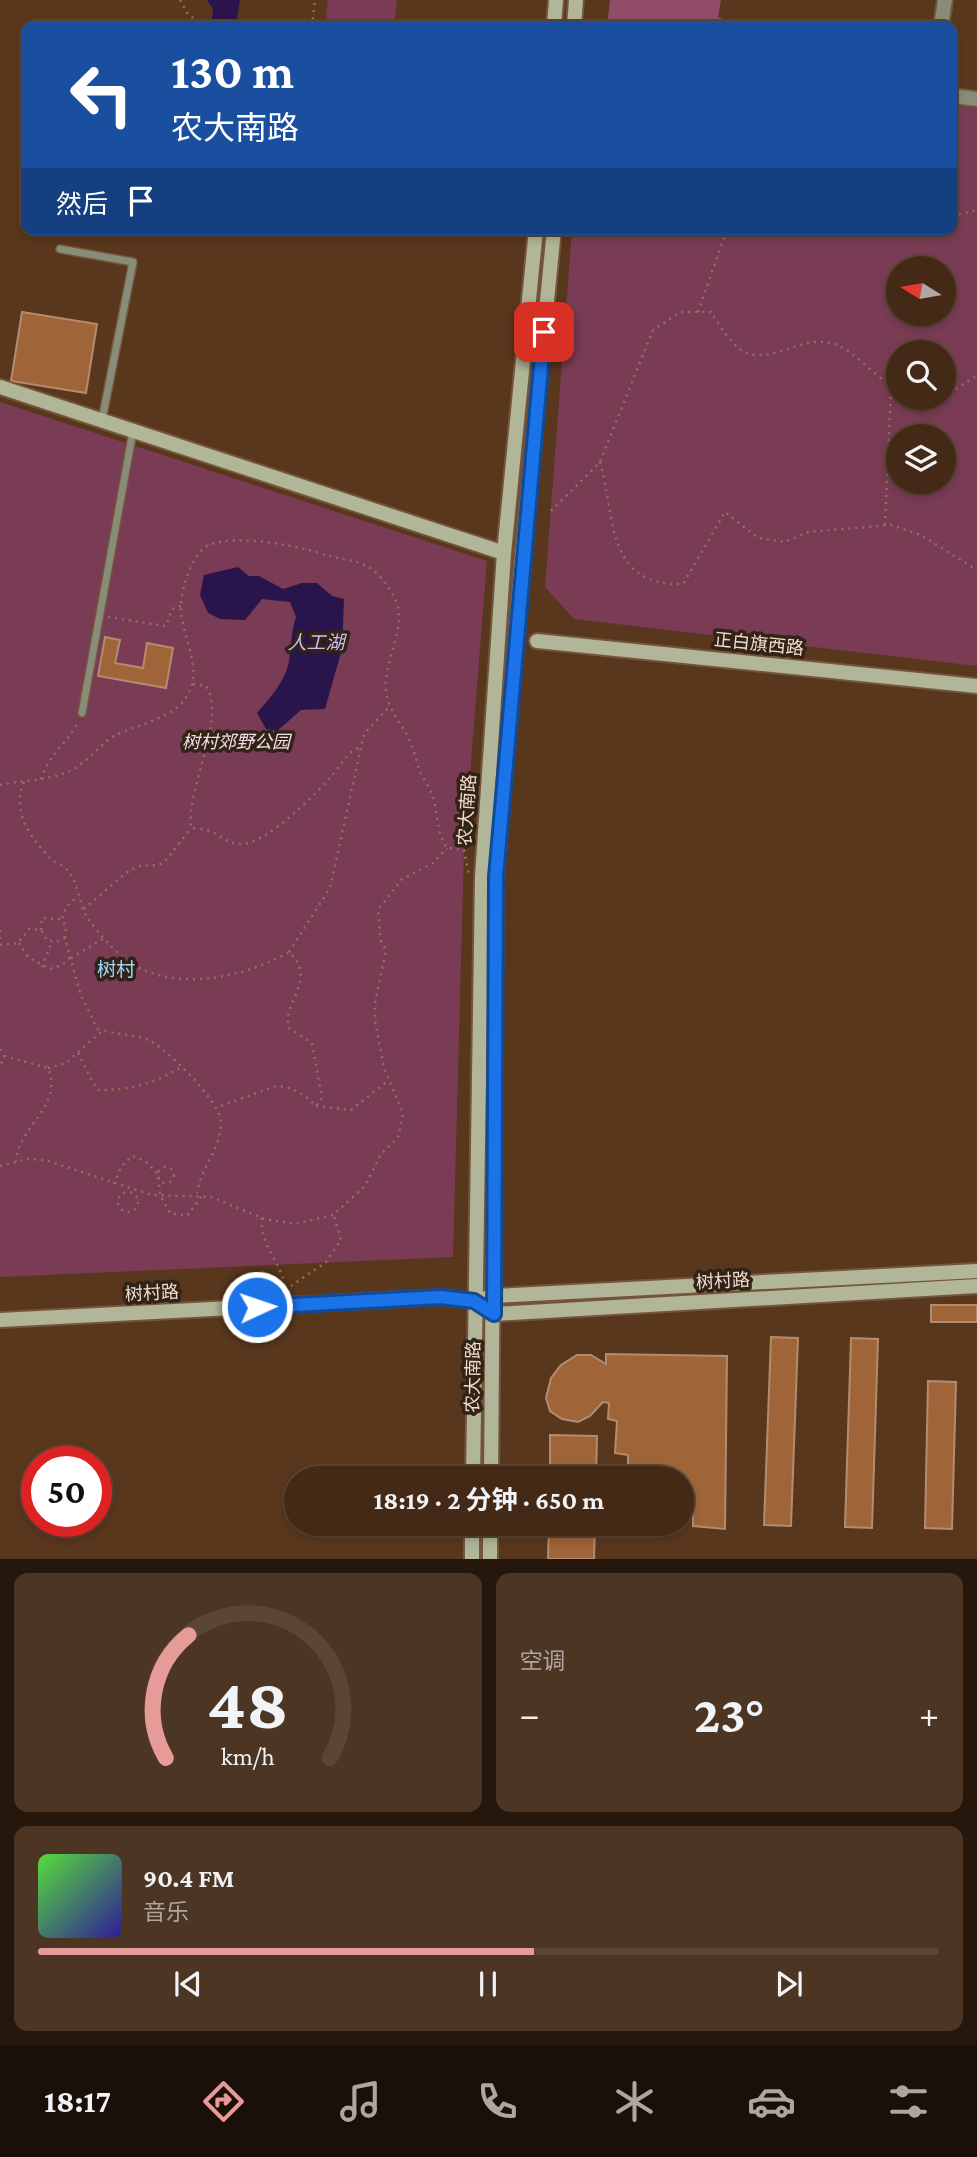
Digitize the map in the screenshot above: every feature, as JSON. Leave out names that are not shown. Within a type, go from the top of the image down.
[{"type":"main road","points":[[554,21],[556,0]]},
{"type":"main road","points":[[574,21],[576,0]]},
{"type":"main road","name":"农大南路","points":[[472,1466],[482,877],[504,552],[535,235]]},
{"type":"main road","name":"农大南路","points":[[491,1466],[496,877],[522,556],[553,235]]},
{"type":"main road","points":[[0,387],[504,552]]},
{"type":"main road","name":"正白旗西路","points":[[537,641],[977,686]]},
{"type":"main road","name":"树村路","points":[[0,1320],[441,1297],[474,1301],[494,1296],[977,1271]]},
{"type":"main road","name":"树村路","points":[[474,1301],[494,1314],[977,1286]]},
{"type":"main road","points":[[472,1536],[472,1559]]},
{"type":"main road","points":[[490,1536],[490,1559]]},
{"type":"street","points":[[942,21],[945,0]]},
{"type":"street","points":[[957,97],[977,99]]},
{"type":"lane","points":[[60,249],[133,262],[102,421]]},
{"type":"lane","points":[[82,713],[133,431]]},
{"type":"path","points":[[180,0],[190,16],[201,21]]},
{"type":"path","points":[[313,21],[315,0]]},
{"type":"path","points":[[957,215],[977,210]]},
{"type":"path","points":[[698,312],[725,235]]},
{"type":"path","points":[[551,511],[600,462],[653,330],[681,312],[711,312],[730,340],[747,353],[776,353],[810,340],[836,344],[866,362],[886,382]]},
{"type":"path","points":[[956,389],[977,375]]},
{"type":"path","points":[[885,526],[890,410]]},
{"type":"path","points":[[600,462],[609,494],[611,522],[624,560],[644,580],[683,584],[725,512],[758,538],[785,542],[808,533],[885,526],[921,535],[977,570]]},
{"type":"path","points":[[0,785],[41,779],[72,770],[115,736],[179,706],[193,684],[192,648],[182,624],[181,606],[186,582],[198,554],[210,545],[237,541],[273,543],[366,563],[394,596],[399,617],[385,680],[390,706],[411,742],[422,777],[432,795],[441,839],[447,848],[464,850],[467,876]]},
{"type":"path","points":[[100,615],[166,626],[172,609],[181,606]]},
{"type":"path","points":[[83,909],[126,873],[138,866],[159,865],[167,859],[191,828],[189,815],[209,733],[212,694],[206,686],[193,684]]},
{"type":"path","points":[[24,782],[18,794],[24,824],[49,858],[66,869],[83,909],[105,938],[146,971],[192,978],[215,978],[243,973],[289,952],[330,888],[360,747],[375,719],[390,706]]},
{"type":"path","points":[[41,779],[60,745],[73,732],[82,713]]},
{"type":"path","points":[[191,828],[212,832],[226,843],[245,845],[267,835],[306,803],[335,772],[347,752],[360,747]]},
{"type":"path","points":[[0,1166],[16,1161],[45,1160],[114,1184],[160,1195],[200,1195],[261,1218],[295,1224],[333,1215],[365,1186],[382,1154],[398,1138],[404,1113],[388,1080],[375,1021],[375,1003],[386,950],[381,941],[378,910],[401,880],[433,863],[447,848]]},
{"type":"path","points":[[78,896],[66,907],[62,919],[66,927],[65,938],[79,993],[99,1032]]},
{"type":"path","points":[[41,930],[42,918],[62,919]]},
{"type":"path","points":[[0,930],[0,944],[18,943],[29,929],[41,930],[52,941]]},
{"type":"path","points":[[52,941],[65,938]]},
{"type":"path","points":[[18,943],[28,957],[50,969],[62,965],[105,938]]},
{"type":"path","points":[[42,967],[52,941]]},
{"type":"path","points":[[289,952],[301,970],[296,1001],[288,1012],[287,1023],[289,1028],[312,1043],[316,1053],[322,1098],[316,1106]]},
{"type":"path","points":[[0,1049],[4,1056],[48,1068],[66,1062],[103,1030],[145,1039],[170,1053],[218,1107],[221,1122],[214,1155],[200,1176],[200,1195],[187,1216],[170,1213],[160,1195],[158,1174],[160,1170],[168,1168],[174,1175],[165,1183],[158,1174],[145,1161],[132,1156],[121,1167],[114,1184]]},
{"type":"path","points":[[78,1053],[97,1090],[145,1085],[164,1078],[181,1067]]},
{"type":"path","points":[[0,1067],[4,1056]]},
{"type":"path","points":[[16,1161],[20,1142],[39,1117],[50,1095],[52,1076],[48,1068]]},
{"type":"path","points":[[218,1107],[276,1086],[285,1086],[304,1094],[316,1106],[351,1110],[388,1080]]},
{"type":"path","points":[[136,1196],[123,1194],[118,1202],[119,1208],[124,1212],[133,1211],[138,1203],[138,1190]]},
{"type":"path","points":[[285,1290],[326,1262],[341,1240],[333,1215]]},
{"type":"path","points":[[261,1218],[263,1237],[283,1273],[285,1290],[282,1306]]},
{"type":"green space","points":[[328,0],[397,0],[395,21],[326,21]]},
{"type":"green space","points":[[957,106],[977,108],[977,666],[574,619],[545,587],[572,235],[957,235]]},
{"type":"green space","name":"树村郊野公园","points":[[0,402],[487,561],[464,850],[453,1257],[0,1277]]},
{"type":"shaded area","points":[[610,0],[721,0],[718,17],[728,21],[608,21]]},
{"type":"water","points":[[207,0],[240,0],[237,21],[212,21],[213,9]]},
{"type":"water","name":"人工湖","points":[[238,567],[249,576],[259,576],[283,589],[302,583],[317,583],[332,596],[344,599],[342,649],[325,709],[301,710],[277,731],[266,729],[257,713],[284,676],[296,617],[290,602],[262,599],[245,620],[220,619],[208,613],[200,595],[204,575]]},
{"type":"building","points":[[22,312],[97,324],[86,393],[11,381]]},
{"type":"building","points":[[105,637],[120,640],[115,663],[143,668],[147,643],[173,648],[166,688],[98,676]]},
{"type":"building","points":[[931,1305],[977,1305],[977,1322],[931,1322]]},
{"type":"building","points":[[771,1337],[798,1338],[791,1526],[764,1525]]},
{"type":"building","points":[[851,1338],[878,1339],[872,1528],[845,1527]]},
{"type":"building","points":[[606,1354],[727,1356],[725,1529],[694,1526],[694,1466],[628,1466],[628,1455],[615,1453],[617,1421],[608,1419],[609,1403],[603,1402],[590,1416],[578,1422],[562,1419],[550,1411],[546,1398],[551,1378],[561,1365],[577,1355],[591,1355],[606,1364]]},
{"type":"building","points":[[928,1381],[956,1382],[952,1529],[925,1528]]},
{"type":"building","points":[[550,1435],[597,1436],[596,1466],[550,1466]]},
{"type":"building","points":[[549,1536],[595,1536],[594,1559],[548,1559]]},
{"type":"district","name":"树村","points":[[116,969]]},
{"type":"route","points":[[257,1307],[441,1297],[474,1301],[494,1314],[496,877],[522,556],[544,332]]}]
